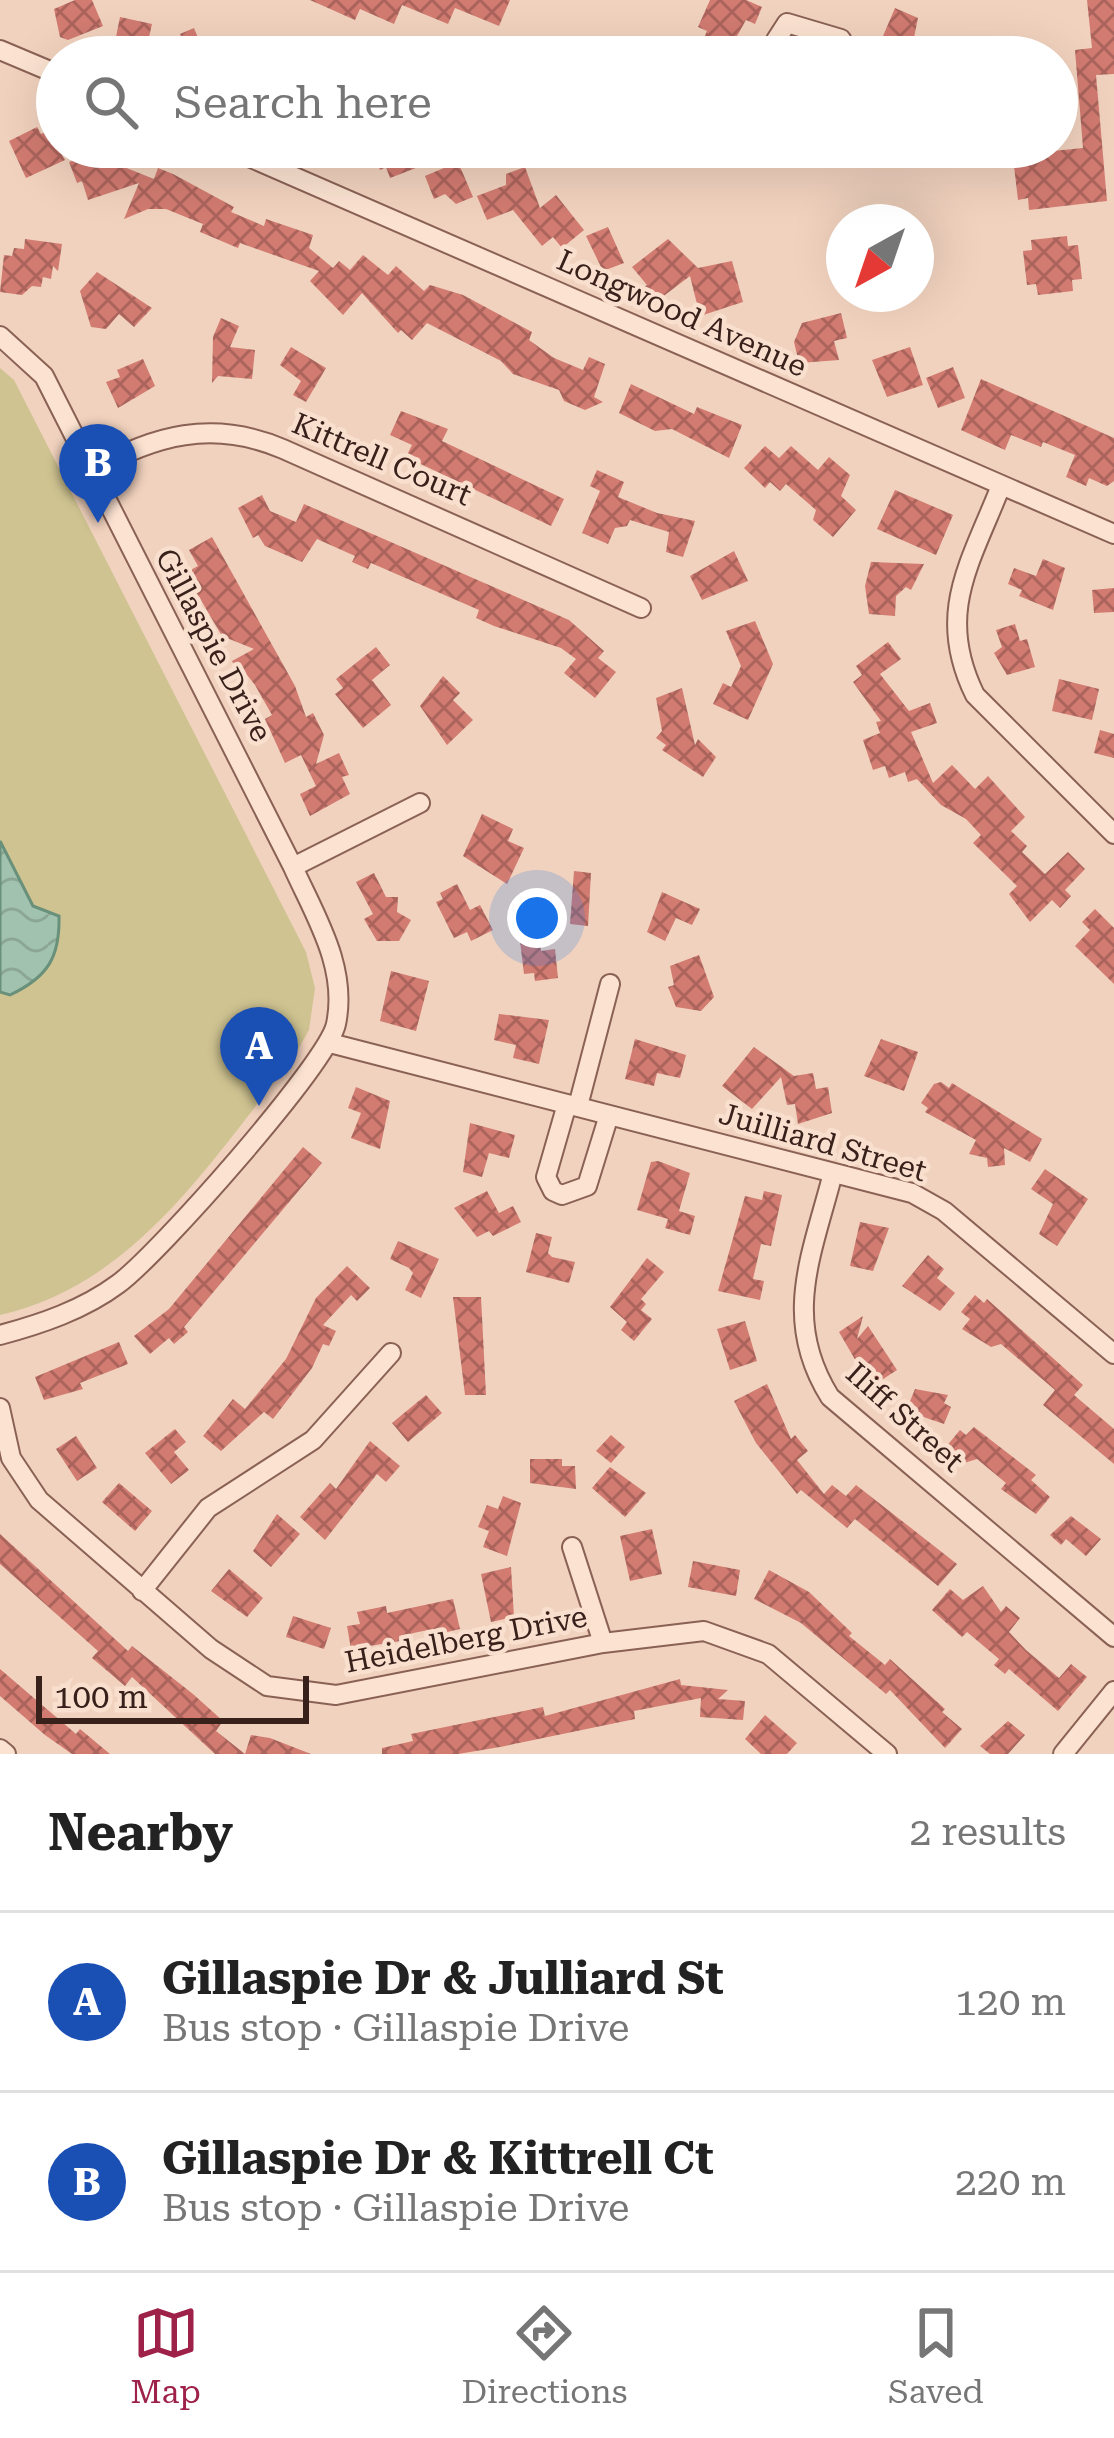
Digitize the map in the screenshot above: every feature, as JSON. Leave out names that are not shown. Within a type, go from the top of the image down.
[{"type":"street","points":[[779,36],[788,23],[785,0]]},
{"type":"street","points":[[788,23],[832,36]]},
{"type":"street","points":[[0,50],[36,65]]},
{"type":"street","name":"Longwood Avenue","points":[[274,168],[1114,534]]},
{"type":"street","name":"Gillaspie Drive","points":[[0,336],[44,376],[292,867],[335,966],[337,1022],[330,1042]]},
{"type":"street","name":"Kittrell Court","points":[[91,471],[170,435],[192,430],[239,435],[284,448],[641,608]]},
{"type":"street","points":[[1000,488],[955,611],[961,667],[975,694],[1114,834]]},
{"type":"street","points":[[292,867],[420,803]]},
{"type":"street","points":[[609,1115],[587,1186],[576,1195],[553,1191],[546,1177],[610,984]]},
{"type":"street","points":[[0,1335],[84,1305],[157,1251],[330,1042]]},
{"type":"street","name":"Juilliard Street","points":[[330,1042],[912,1193],[944,1211],[1114,1354]]},
{"type":"street","name":"Iliff Street","points":[[833,1173],[802,1298],[803,1339],[813,1370],[830,1397],[1114,1636]]},
{"type":"street","points":[[142,1591],[208,1508],[313,1440],[391,1353]]},
{"type":"street","name":"Heidelberg Drive","points":[[0,1408],[11,1458],[39,1500],[142,1591],[267,1686],[336,1695],[685,1630],[733,1637],[768,1654],[887,1754]]},
{"type":"street","points":[[572,1547],[602,1643]]},
{"type":"street","points":[[1063,1754],[1114,1691]]},
{"type":"shaded area","points":[[0,368],[14,380],[306,952],[315,988],[309,1030],[292,1060],[166,1214],[91,1277],[48,1300],[0,1315]]},
{"type":"water","points":[[0,841],[33,906],[59,916],[49,964],[34,981],[10,995],[0,992]]},
{"type":"building","points":[[75,0],[92,0],[103,26],[78,36],[60,36],[54,9]]},
{"type":"building","points":[[310,0],[510,0],[499,26],[455,8],[448,24],[402,5],[394,24],[360,9],[355,20]]},
{"type":"building","points":[[710,0],[746,0],[762,7],[755,24],[746,20],[737,36],[705,36],[707,31],[698,27]]},
{"type":"building","points":[[1087,0],[1114,0],[1114,74],[1096,75],[1107,201],[1029,210],[1028,198],[1018,200],[1014,168],[1078,168],[1078,148],[1083,148],[1078,50],[1092,48]]},
{"type":"building","points":[[895,8],[918,18],[914,36],[883,36]]},
{"type":"building","points":[[120,17],[152,24],[149,36],[116,36]]},
{"type":"building","points":[[36,128],[36,168],[48,168],[26,178],[9,141]]},
{"type":"building","points":[[71,168],[126,168],[154,179],[158,168],[234,207],[231,212],[264,226],[266,219],[313,235],[309,248],[333,268],[339,261],[350,270],[363,255],[388,275],[396,266],[424,291],[430,285],[463,295],[532,332],[529,340],[554,358],[583,370],[589,357],[605,364],[594,397],[603,402],[585,410],[564,401],[559,390],[513,374],[501,361],[427,323],[412,340],[401,330],[398,333],[362,293],[343,315],[310,281],[319,271],[240,243],[238,248],[200,232],[203,224],[166,209],[148,209],[124,219],[139,183],[88,200],[82,181],[77,183]]},
{"type":"building","points":[[386,168],[416,168],[390,178]]},
{"type":"building","points":[[444,168],[461,168],[473,197],[456,204],[445,194],[434,199],[425,176]]},
{"type":"building","points":[[525,168],[540,208],[556,195],[584,230],[562,248],[553,237],[542,246],[513,210],[487,220],[477,196],[506,185],[506,174]]},
{"type":"building","points":[[608,227],[624,263],[603,271],[586,236]]},
{"type":"building","points":[[1067,236],[1068,246],[1078,245],[1082,279],[1072,280],[1073,291],[1038,295],[1036,284],[1027,285],[1023,251],[1032,250],[1031,240]]},
{"type":"building","points":[[25,239],[62,244],[58,271],[53,266],[51,279],[43,277],[41,287],[32,286],[22,295],[0,292],[4,255],[12,256],[14,248],[24,249]]},
{"type":"building","points":[[668,239],[698,268],[732,261],[743,302],[700,316],[690,276],[661,298],[641,290],[647,285],[632,267]]},
{"type":"building","points":[[97,272],[152,308],[134,327],[119,314],[106,329],[91,327],[80,291]]},
{"type":"building","points":[[841,313],[847,338],[834,341],[839,360],[799,363],[794,342],[802,323]]},
{"type":"building","points":[[221,318],[239,326],[230,347],[255,350],[252,379],[218,376],[212,383],[213,337]]},
{"type":"building","points":[[291,347],[326,368],[306,402],[293,395],[301,381],[280,365]]},
{"type":"building","points":[[910,347],[923,385],[887,397],[872,360]]},
{"type":"building","points":[[143,359],[155,386],[118,408],[106,382],[120,377],[117,370]]},
{"type":"building","points":[[953,367],[965,398],[938,408],[926,378]]},
{"type":"building","points":[[981,379],[1114,438],[1114,481],[1107,486],[1089,478],[1086,486],[1066,477],[1075,455],[1043,442],[1041,447],[1011,435],[1005,450],[961,430]]},
{"type":"building","points":[[631,384],[694,414],[697,407],[742,425],[729,458],[672,429],[655,431],[619,413]]},
{"type":"building","points":[[401,411],[448,429],[442,441],[564,499],[551,526],[406,457],[412,445],[390,435]]},
{"type":"building","points":[[765,446],[779,458],[791,446],[818,470],[829,457],[850,475],[841,496],[856,510],[833,537],[813,520],[816,510],[786,484],[780,491],[770,482],[765,488],[744,468]]},
{"type":"building","points":[[597,470],[624,482],[618,497],[657,513],[695,521],[683,557],[666,552],[669,532],[630,520],[627,526],[615,528],[608,544],[582,533],[600,491],[590,486]]},
{"type":"building","points":[[895,490],[953,515],[936,555],[877,529]]},
{"type":"building","points":[[262,495],[270,511],[296,522],[304,504],[569,620],[604,651],[598,658],[616,672],[595,698],[564,673],[576,659],[561,648],[476,618],[479,610],[371,563],[368,569],[352,562],[355,556],[317,539],[302,562],[265,546],[258,535],[253,538],[238,508]]},
{"type":"building","points":[[212,537],[295,686],[306,717],[313,713],[324,735],[316,764],[339,753],[349,775],[342,777],[350,794],[310,816],[300,794],[316,786],[301,755],[285,763],[265,719],[272,715],[255,685],[247,675],[241,678],[232,661],[254,649],[222,636],[185,573],[198,566],[189,550]]},
{"type":"building","points":[[734,551],[748,581],[702,600],[690,576]]},
{"type":"building","points":[[1043,559],[1065,568],[1053,610],[1019,596],[1022,590],[1008,584],[1014,568],[1036,576]]},
{"type":"building","points":[[871,562],[924,564],[911,590],[906,587],[896,596],[895,616],[869,614],[865,586]]},
{"type":"building","points":[[1114,588],[1114,612],[1094,613],[1092,590]]},
{"type":"building","points":[[755,621],[773,664],[748,720],[713,704],[723,683],[731,687],[741,666],[726,631]]},
{"type":"building","points":[[1015,624],[1020,641],[1027,639],[1035,667],[1007,675],[994,653],[1002,647],[996,630]]},
{"type":"building","points":[[888,642],[901,659],[880,674],[909,711],[930,703],[937,723],[911,732],[933,783],[952,765],[975,789],[988,776],[1025,817],[1011,831],[1027,846],[1022,852],[1045,874],[1068,852],[1085,869],[1065,890],[1071,896],[1060,908],[1052,900],[1030,922],[1009,894],[1017,886],[973,843],[981,835],[966,819],[941,805],[917,779],[908,782],[905,772],[889,778],[885,766],[873,770],[863,740],[880,733],[876,722],[881,721],[853,682],[862,675],[856,666]]},
{"type":"building","points":[[376,647],[390,665],[372,680],[391,705],[363,728],[335,694],[343,688],[336,679]]},
{"type":"building","points":[[443,676],[460,693],[453,700],[473,720],[447,745],[420,706]]},
{"type":"building","points":[[1059,679],[1099,689],[1092,720],[1052,711]]},
{"type":"building","points":[[682,688],[695,745],[698,739],[716,757],[703,777],[662,750],[666,745],[656,738],[662,731],[656,698]]},
{"type":"building","points":[[1100,730],[1114,734],[1114,758],[1094,753]]},
{"type":"building","points":[[482,814],[513,829],[508,841],[524,848],[507,884],[463,856]]},
{"type":"building","points":[[574,871],[591,873],[588,926],[570,924]]},
{"type":"building","points":[[374,873],[386,897],[398,897],[397,912],[411,920],[399,941],[377,941],[364,919],[373,914],[356,882]]},
{"type":"building","points":[[457,884],[470,910],[480,905],[493,930],[471,941],[467,932],[454,938],[436,902],[443,899],[440,893]]},
{"type":"building","points":[[662,892],[700,909],[692,925],[676,918],[665,941],[647,932]]},
{"type":"building","points":[[1095,909],[1114,928],[1114,984],[1075,946],[1090,930],[1082,922]]},
{"type":"building","points":[[538,923],[541,951],[555,949],[558,978],[535,981],[534,973],[524,974],[518,925]]},
{"type":"building","points":[[699,955],[714,997],[701,1011],[676,1007],[668,987],[674,985],[670,966]]},
{"type":"building","points":[[391,971],[429,981],[416,1031],[380,1021]]},
{"type":"building","points":[[499,1014],[549,1020],[539,1064],[513,1058],[516,1045],[494,1040]]},
{"type":"building","points":[[635,1039],[686,1055],[680,1078],[657,1073],[654,1086],[625,1079]]},
{"type":"building","points":[[881,1039],[918,1052],[904,1091],[864,1076]]},
{"type":"building","points":[[754,1047],[794,1076],[813,1073],[816,1089],[828,1087],[832,1113],[798,1124],[795,1104],[787,1105],[781,1077],[752,1109],[722,1086]]},
{"type":"building","points":[[941,1082],[949,1088],[952,1083],[1042,1139],[1030,1162],[1004,1148],[1005,1165],[988,1167],[987,1158],[969,1154],[976,1140],[925,1112],[928,1108],[921,1103],[934,1084]]},
{"type":"building","points":[[356,1087],[390,1101],[380,1149],[351,1138],[361,1113],[348,1108]]},
{"type":"building","points":[[470,1123],[515,1135],[509,1158],[489,1153],[482,1177],[463,1172]]},
{"type":"building","points":[[303,1147],[322,1163],[184,1327],[188,1332],[174,1344],[169,1338],[150,1354],[134,1336],[169,1309]]},
{"type":"building","points":[[651,1162],[690,1173],[679,1211],[695,1216],[690,1235],[665,1228],[668,1219],[637,1210]]},
{"type":"building","points":[[1045,1169],[1088,1199],[1057,1246],[1039,1234],[1053,1204],[1031,1189]]},
{"type":"building","points":[[487,1191],[499,1213],[513,1206],[521,1222],[493,1236],[489,1231],[477,1237],[454,1208]]},
{"type":"building","points":[[764,1191],[782,1195],[771,1246],[761,1244],[753,1279],[764,1281],[760,1300],[718,1291],[745,1196],[762,1200]]},
{"type":"building","points":[[860,1222],[889,1228],[873,1271],[850,1266]]},
{"type":"building","points":[[536,1233],[552,1237],[548,1253],[552,1257],[575,1262],[569,1283],[526,1272]]},
{"type":"building","points":[[398,1241],[439,1259],[421,1298],[405,1290],[413,1273],[390,1259]]},
{"type":"building","points":[[928,1255],[944,1269],[937,1278],[955,1293],[940,1311],[902,1286]]},
{"type":"building","points":[[647,1258],[664,1272],[641,1299],[646,1304],[641,1310],[652,1319],[634,1341],[621,1330],[627,1322],[610,1307]]},
{"type":"building","points":[[347,1266],[370,1288],[357,1301],[351,1295],[323,1325],[336,1331],[329,1346],[323,1344],[312,1368],[273,1419],[264,1412],[221,1451],[203,1436],[233,1399],[245,1409],[286,1359],[316,1298]]},
{"type":"building","points":[[975,1295],[984,1303],[987,1299],[1083,1385],[1074,1395],[1114,1429],[1114,1464],[1043,1405],[1055,1390],[1001,1344],[991,1347],[962,1329],[970,1319],[961,1312]]},
{"type":"building","points":[[453,1297],[481,1297],[486,1395],[465,1395]]},
{"type":"building","points":[[863,1316],[857,1339],[868,1326],[897,1370],[871,1387],[839,1332]]},
{"type":"building","points":[[745,1321],[757,1361],[730,1370],[717,1329]]},
{"type":"building","points":[[119,1342],[128,1364],[80,1383],[83,1389],[44,1400],[35,1377]]},
{"type":"building","points":[[767,1384],[791,1439],[795,1435],[808,1451],[797,1460],[824,1494],[832,1485],[846,1496],[856,1485],[957,1564],[938,1586],[855,1519],[847,1528],[801,1490],[797,1494],[756,1443],[734,1401]]},
{"type":"building","points":[[915,1389],[948,1395],[944,1403],[951,1407],[944,1424],[906,1411]]},
{"type":"building","points":[[426,1395],[442,1413],[408,1442],[392,1423]]},
{"type":"building","points":[[974,1427],[1036,1475],[1031,1480],[1050,1497],[1036,1514],[1001,1489],[1006,1483],[977,1459],[964,1463],[945,1448],[960,1430],[966,1435]]},
{"type":"building","points":[[175,1429],[186,1442],[174,1452],[189,1470],[171,1484],[145,1453]]},
{"type":"building","points":[[611,1435],[625,1447],[611,1463],[596,1451]]},
{"type":"building","points":[[76,1436],[97,1468],[77,1481],[56,1449]]},
{"type":"building","points":[[370,1441],[400,1466],[386,1482],[377,1474],[325,1540],[300,1517],[330,1483],[336,1489]]},
{"type":"building","points":[[530,1459],[562,1459],[562,1466],[575,1466],[576,1489],[530,1483]]},
{"type":"building","points":[[610,1467],[646,1493],[625,1517],[592,1488]]},
{"type":"building","points":[[119,1483],[152,1511],[135,1531],[102,1502]]},
{"type":"building","points":[[503,1496],[521,1503],[507,1556],[483,1547],[489,1531],[478,1527],[487,1505],[498,1509]]},
{"type":"building","points":[[277,1514],[300,1534],[271,1567],[253,1551]]},
{"type":"building","points":[[1071,1516],[1101,1539],[1086,1556],[1066,1539],[1061,1545],[1050,1535]]},
{"type":"building","points":[[652,1529],[662,1574],[630,1581],[620,1536]]},
{"type":"building","points":[[0,1534],[128,1651],[132,1646],[193,1694],[223,1721],[216,1731],[245,1754],[215,1754],[132,1677],[125,1686],[92,1658],[98,1651],[0,1564]]},
{"type":"building","points":[[693,1561],[740,1570],[736,1596],[688,1587]]},
{"type":"building","points":[[511,1567],[514,1617],[491,1622],[481,1574]]},
{"type":"building","points":[[229,1569],[263,1598],[247,1617],[211,1591]]},
{"type":"building","points":[[769,1570],[809,1592],[852,1633],[849,1636],[885,1665],[890,1659],[945,1709],[942,1712],[962,1729],[945,1748],[890,1690],[886,1694],[801,1623],[754,1599]]},
{"type":"building","points":[[983,1586],[1001,1612],[1006,1606],[1020,1618],[1009,1632],[1026,1650],[1059,1678],[1071,1664],[1087,1677],[1058,1711],[1009,1669],[1005,1674],[994,1665],[999,1659],[967,1632],[962,1637],[932,1610],[950,1589],[963,1600]]},
{"type":"building","points":[[453,1599],[460,1629],[430,1636],[428,1630],[399,1636],[400,1641],[351,1649],[347,1626],[360,1624],[357,1612],[386,1606],[387,1613]]},
{"type":"building","points":[[293,1616],[331,1628],[324,1649],[286,1637]]},
{"type":"building","points":[[0,1669],[76,1734],[80,1729],[110,1754],[72,1754],[45,1735],[0,1696]]},
{"type":"building","points":[[680,1679],[681,1685],[728,1690],[718,1699],[745,1701],[743,1720],[700,1717],[701,1698],[634,1711],[635,1719],[500,1747],[458,1754],[382,1754],[382,1748],[413,1741],[411,1734],[543,1707],[545,1716]]},
{"type":"building","points":[[765,1715],[797,1743],[787,1754],[761,1754],[745,1739]]},
{"type":"building","points":[[1008,1721],[1025,1735],[1008,1754],[990,1754],[980,1746]]},
{"type":"building","points":[[251,1735],[270,1738],[311,1754],[245,1754]]},
{"type":"place","name":"Gillaspie Dr & Kittrell Ct","points":[[98,523]]},
{"type":"place","name":"Gillaspie Dr & Julliard St","points":[[259,1106]]}]
